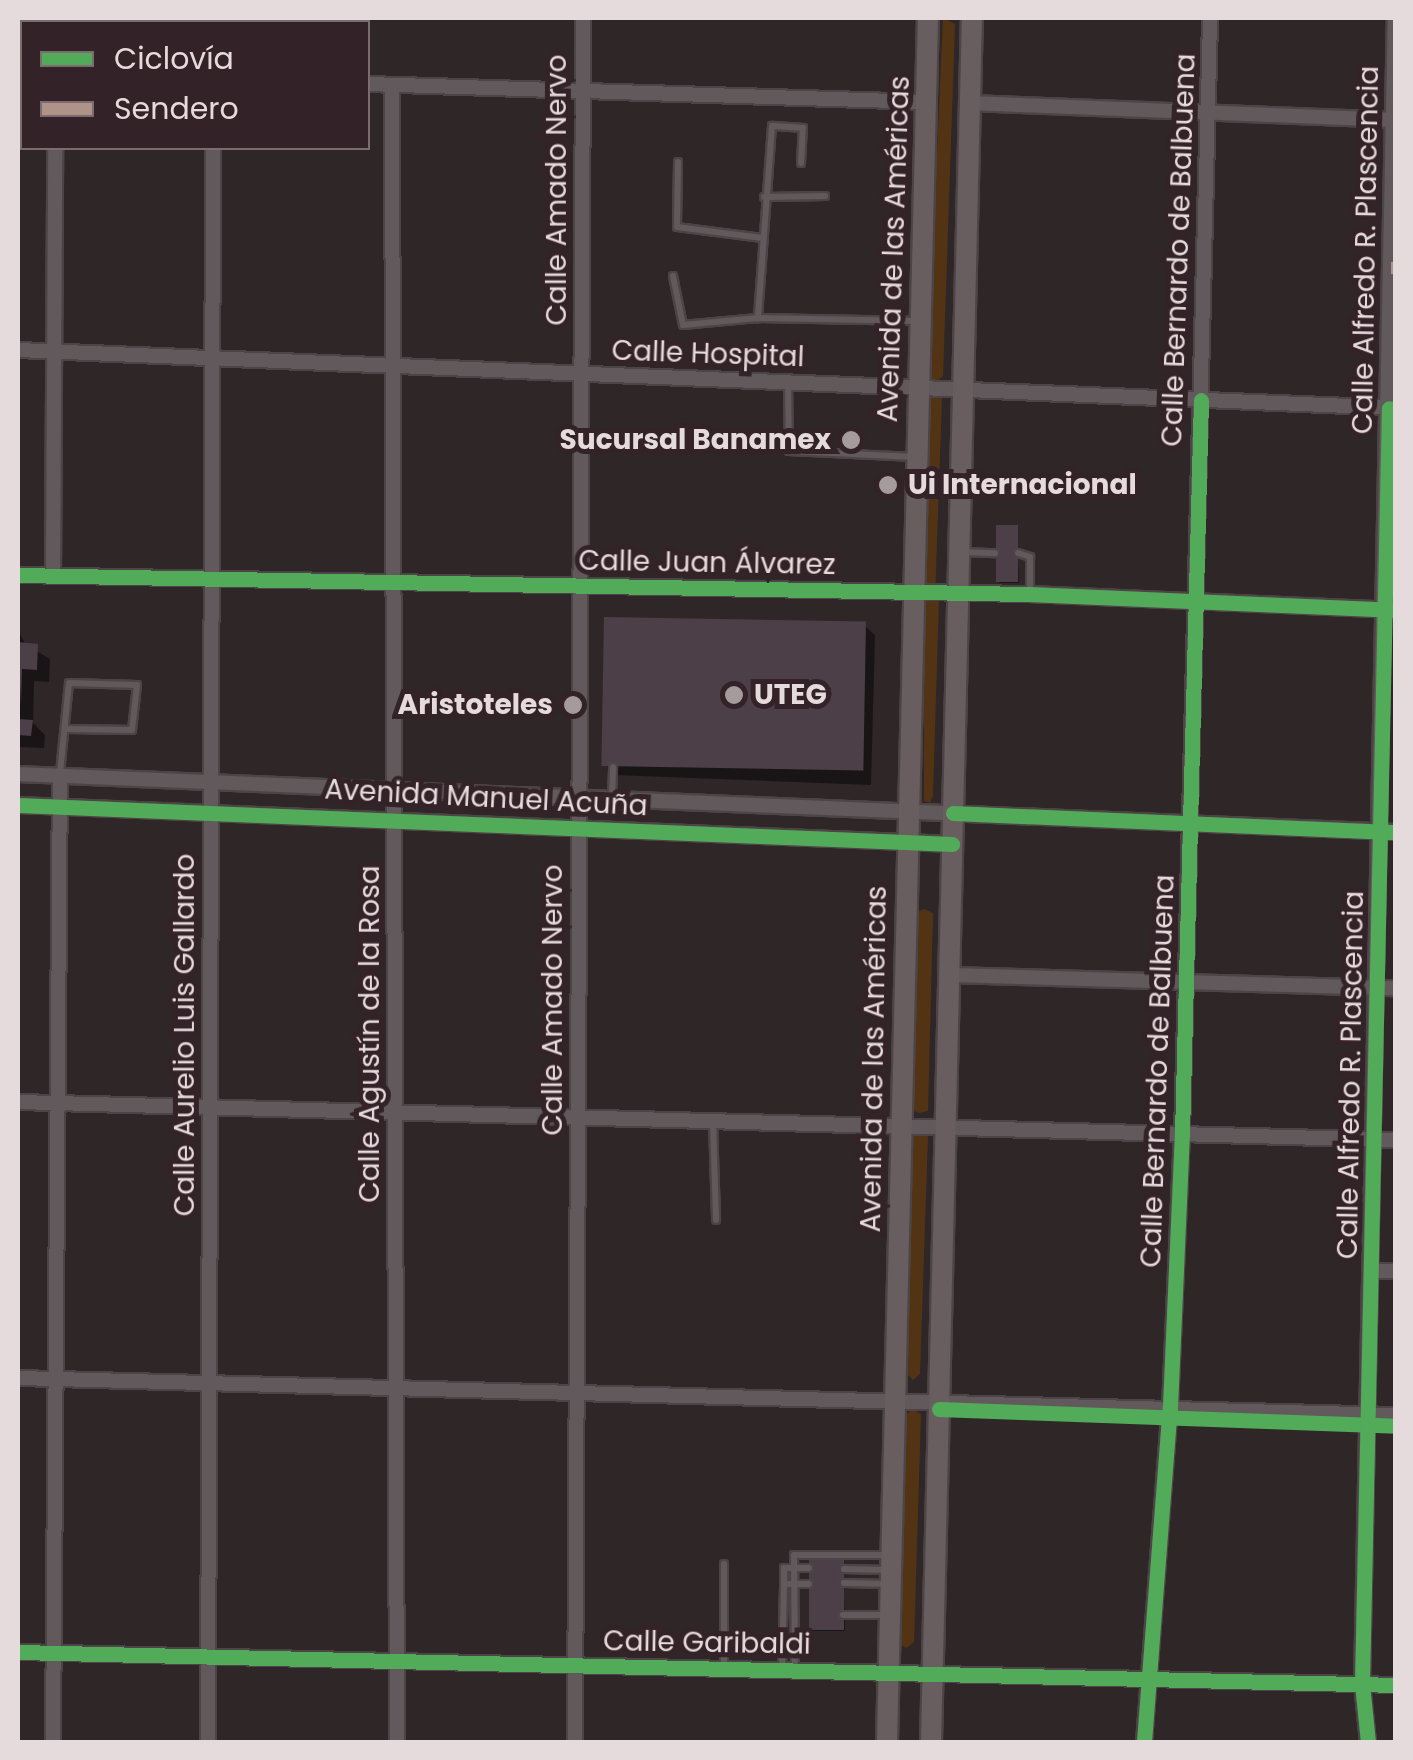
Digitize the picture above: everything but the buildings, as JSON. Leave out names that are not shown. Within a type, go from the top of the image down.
[{"type":"main road","name":"Avenida de las Américas","points":[[890,1737],[888,1672],[905,810],[928,18]]},
{"type":"main road","points":[[930,1742],[972,18]]},
{"type":"street","name":"Calle Amado Nervo","points":[[574,1742],[583,18]]},
{"type":"street","name":"Calle Bernardo de Balbuena","points":[[1144,1742],[1170,1408],[1182,1134],[1191,824],[1192,601],[1210,18]]},
{"type":"street","name":"Calle Alfredo R. Plascencia","points":[[1368,1742],[1362,1684],[1376,988],[1388,832],[1395,18]]},
{"type":"street","points":[[370,84],[925,102]]},
{"type":"street","name":"Calle Agustín de la Rosa","points":[[392,85],[398,1742]]},
{"type":"street","points":[[971,103],[1394,120]]},
{"type":"street","points":[[52,576],[55,150]]},
{"type":"street","name":"Calle Aurelio Luis Gallardo","points":[[208,1742],[213,150]]},
{"type":"street","name":"Calle Hospital","points":[[18,350],[1392,408]]},
{"type":"street","name":"Calle Juan Álvarez","points":[[18,575],[960,592],[1390,610]]},
{"type":"street","name":"Avenida Manuel Acuña","points":[[18,774],[1388,832]]},
{"type":"street","points":[[52,1742],[53,1103],[60,775]]},
{"type":"street","name":"Avenida Manuel Acuña","points":[[18,805],[211,810],[952,844]]},
{"type":"street","points":[[950,975],[1396,988]]},
{"type":"street","points":[[18,1102],[1396,1140]]},
{"type":"street","points":[[1372,1271],[1396,1271]]},
{"type":"street","points":[[18,1378],[1396,1414]]},
{"type":"street","name":"Calle Garibaldi","points":[[18,1652],[1396,1684]]},
{"type":"lane","points":[[758,318],[772,126],[802,128],[801,163]]},
{"type":"lane","points":[[678,162],[677,227],[762,238]]},
{"type":"lane","points":[[764,197],[825,196]]},
{"type":"lane","points":[[672,276],[683,326],[758,318],[920,321]]},
{"type":"lane","points":[[788,382],[790,452],[916,457]]},
{"type":"lane","points":[[961,552],[995,552]]},
{"type":"lane","points":[[1018,553],[1030,557],[1030,594]]},
{"type":"lane","points":[[60,775],[72,680],[136,685],[132,730],[67,729]]},
{"type":"lane","points":[[612,800],[613,767]]},
{"type":"lane","points":[[713,1121],[716,1220]]},
{"type":"lane","points":[[789,1670],[796,1614],[797,1554],[890,1570]]},
{"type":"lane","points":[[724,1564],[724,1669]]},
{"type":"lane","points":[[789,1670],[784,1568],[809,1568]]},
{"type":"lane","points":[[844,1568],[890,1570]]},
{"type":"lane","points":[[844,1583],[890,1570]]},
{"type":"lane","points":[[784,1584],[809,1584]]},
{"type":"lane","points":[[796,1614],[808,1614]]},
{"type":"lane","points":[[844,1614],[889,1616]]},
{"type":"shaded area","points":[[943,18],[955,24],[943,376],[935,383],[927,376]]},
{"type":"shaded area","points":[[928,398],[942,398],[935,587],[921,586]]},
{"type":"shaded area","points":[[939,597],[930,803],[924,801],[924,599]]},
{"type":"shaded area","points":[[924,909],[933,913],[928,1111],[919,1113],[911,1110],[916,913]]},
{"type":"shaded area","points":[[920,1132],[928,1136],[920,1374],[913,1380],[905,1372],[911,1138]]},
{"type":"shaded area","points":[[913,1409],[921,1414],[914,1642],[906,1648],[898,1643],[905,1415]]},
{"type":"marked path","points":[[1391,268],[1396,268]]},
{"type":"cycle path","points":[[1144,1742],[1170,1407],[1182,1134],[1201,400]]},
{"type":"cycle path","points":[[1368,1742],[1362,1684],[1389,408]]},
{"type":"cycle path","points":[[18,575],[1030,594],[1396,610]]},
{"type":"cycle path","points":[[18,805],[952,844]]},
{"type":"cycle path","points":[[953,813],[1396,832]]},
{"type":"cycle path","points":[[939,1409],[1396,1426]]},
{"type":"cycle path","points":[[18,1652],[1396,1685]]},
{"type":"place","name":"Sucursal Banamex","points":[[851,440]]},
{"type":"place","name":"Ui Internacional","points":[[888,485]]},
{"type":"place","name":"UTEG","points":[[734,695]]},
{"type":"place","name":"Aristoteles","points":[[573,705]]}]
